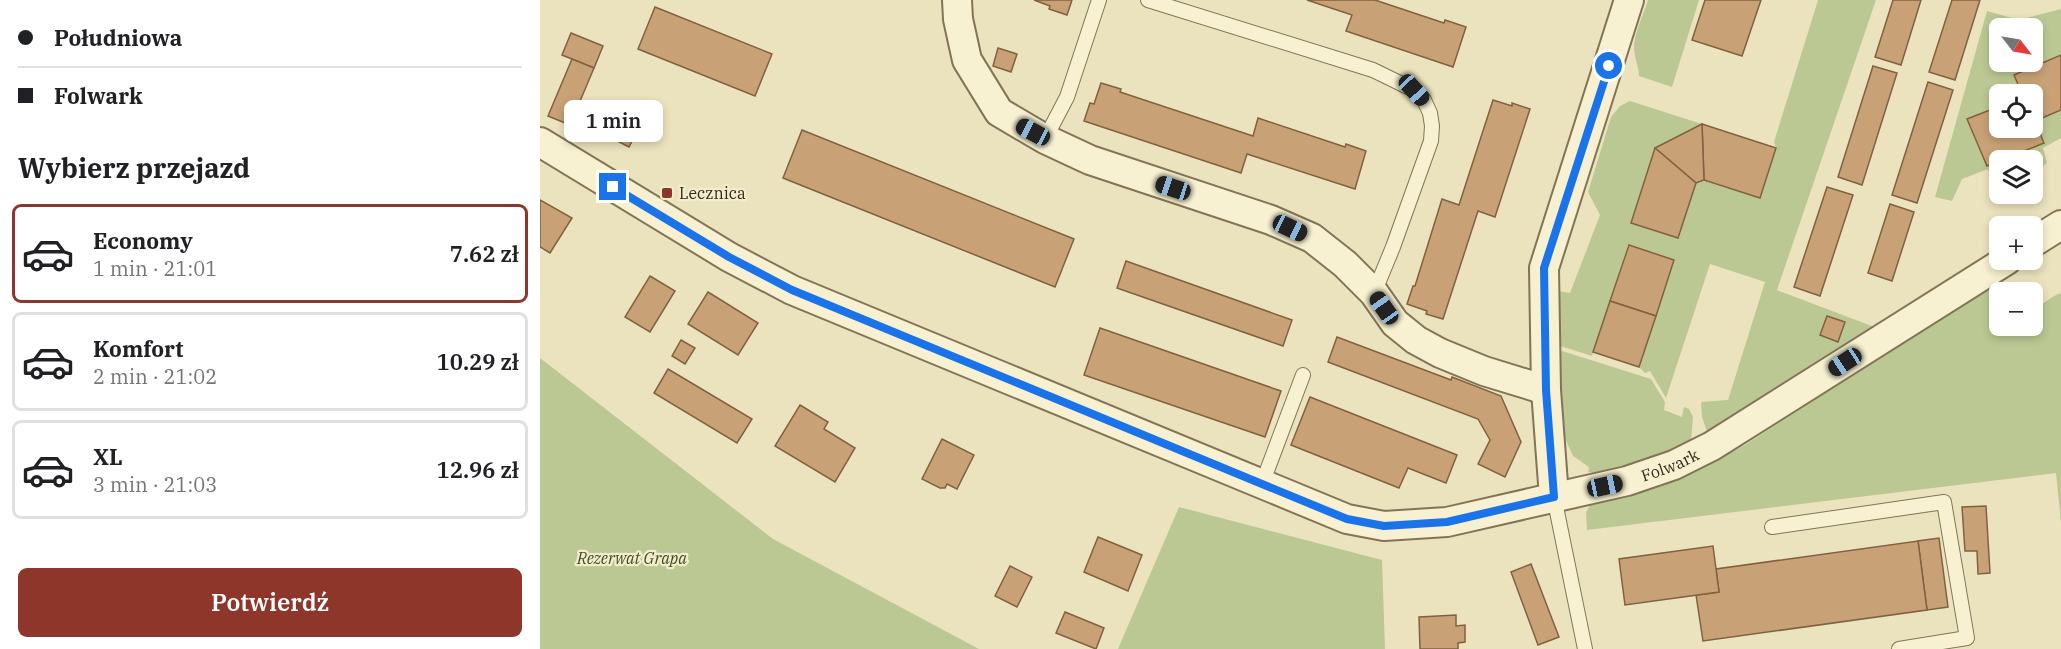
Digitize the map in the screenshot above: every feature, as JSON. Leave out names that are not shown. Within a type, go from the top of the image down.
[{"type":"street","points":[[957,0],[958,19],[967,60],[999,112],[1045,139],[1090,160],[1271,220],[1312,238],[1345,264],[1374,292],[1395,323],[1416,340],[1440,353],[1485,371],[1546,390]]},
{"type":"street","points":[[1554,497],[1546,390],[1544,268],[1629,0]]},
{"type":"street","name":"Folwark","points":[[540,142],[729,257],[792,290],[1347,519],[1384,526],[1447,522],[1628,481],[1674,465],[1712,446],[1991,270]]},
{"type":"street","points":[[2043,236],[2061,225]]},
{"type":"lane","points":[[1045,139],[1067,97],[1099,0]]},
{"type":"lane","points":[[1148,0],[1373,70],[1407,86],[1424,100],[1431,113],[1431,141],[1393,247],[1374,292]]},
{"type":"lane","points":[[1262,484],[1303,375]]},
{"type":"lane","points":[[1554,497],[1585,649]]},
{"type":"lane","points":[[1772,527],[1944,502],[1967,638],[1899,649]]},
{"type":"green space","points":[[1648,0],[1699,0],[1672,87],[1639,76],[1634,42]]},
{"type":"green space","points":[[1818,0],[1876,0],[1777,290],[1877,328],[1712,446],[1702,417],[1701,402],[1728,400],[1765,282],[1710,264],[1666,398],[1650,371],[1645,373],[1639,367],[1674,260],[1628,245],[1592,356],[1557,345],[1553,290],[1570,293],[1600,215],[1588,192],[1611,117],[1620,106],[1630,101],[1702,124],[1655,148],[1632,223],[1678,238],[1696,183],[1704,180],[1760,198],[1776,148],[1774,142]]},
{"type":"green space","points":[[2061,9],[2061,138],[2043,148],[2047,163],[2043,166],[2043,150],[1989,150],[1989,172],[1988,169],[1962,179],[1952,201],[1935,197],[1987,11],[2012,18],[1989,18],[1989,72],[2043,72],[2043,18],[2027,18]]},
{"type":"green space","points":[[1989,285],[1989,336],[2043,336],[2043,303],[2061,293],[2061,522],[2056,473],[1587,530],[1586,513],[1593,499],[1689,473],[1745,445]]},
{"type":"green space","points":[[1562,351],[1651,379],[1665,402],[1664,410],[1682,417],[1684,407],[1689,409],[1693,417],[1691,441],[1672,453],[1648,462],[1605,472],[1588,472],[1589,467],[1573,456],[1564,436],[1559,353]]},
{"type":"green space","name":"Rezerwat Grapa","points":[[540,358],[773,539],[979,649],[540,649]]},
{"type":"green space","points":[[1179,507],[1382,560],[1385,649],[1118,649]]},
{"type":"building","points":[[1034,0],[1072,0],[1067,15],[1049,9],[1050,6]]},
{"type":"building","points":[[1307,0],[1375,0],[1444,23],[1445,20],[1466,27],[1453,67],[1346,31],[1352,15]]},
{"type":"building","points":[[1705,0],[1761,0],[1742,56],[1692,40]]},
{"type":"building","points":[[1893,0],[1921,0],[1901,65],[1875,57]]},
{"type":"building","points":[[1952,0],[1980,0],[1955,80],[1929,72]]},
{"type":"building","points":[[655,7],[772,54],[755,96],[638,49]]},
{"type":"building","points":[[571,33],[603,46],[594,68],[562,55]]},
{"type":"building","points":[[998,48],[1017,54],[1011,72],[993,66]]},
{"type":"building","points":[[2061,55],[2061,110],[2043,118],[2043,84],[2018,84],[2014,75],[2021,72],[2043,72],[2043,63]]},
{"type":"building","points":[[572,59],[594,68],[570,125],[548,116]]},
{"type":"building","points":[[1873,66],[1897,73],[1862,185],[1838,177]]},
{"type":"building","points":[[1928,82],[1953,90],[1917,203],[1892,195]]},
{"type":"building","points":[[1101,83],[1121,89],[1120,92],[1253,136],[1258,118],[1345,147],[1346,144],[1366,151],[1355,189],[1247,154],[1241,173],[1084,121],[1090,103],[1094,104]]},
{"type":"building","points":[[1493,100],[1530,109],[1495,217],[1478,211],[1443,319],[1426,314],[1427,311],[1407,304],[1413,286],[1415,286],[1442,199],[1459,205]]},
{"type":"building","points":[[1989,110],[1989,138],[2042,138],[2044,143],[2027,150],[1989,150],[1989,165],[1987,166],[1967,119]]},
{"type":"building","points":[[619,120],[638,129],[629,147],[611,138]]},
{"type":"building","points":[[1702,124],[1776,148],[1760,198],[1704,180]]},
{"type":"building","points":[[1702,124],[1704,180],[1696,183],[1655,148]]},
{"type":"building","points":[[802,130],[1074,239],[1055,287],[783,178]]},
{"type":"building","points":[[1655,148],[1696,183],[1678,238],[1631,223]]},
{"type":"building","points":[[1827,187],[1853,195],[1820,296],[1794,287]]},
{"type":"building","points":[[540,200],[572,218],[550,253],[540,247]]},
{"type":"building","points":[[1890,204],[1914,212],[1892,281],[1868,273]]},
{"type":"building","points":[[1629,245],[1674,260],[1656,316],[1610,301]]},
{"type":"building","points":[[1126,261],[1292,320],[1283,346],[1117,288]]},
{"type":"building","points":[[650,276],[675,291],[650,332],[625,317]]},
{"type":"building","points":[[708,292],[758,323],[738,355],[688,324]]},
{"type":"building","points":[[1610,301],[1656,316],[1639,367],[1593,352]]},
{"type":"building","points":[[1827,316],[1845,322],[1838,342],[1820,335]]},
{"type":"building","points":[[1100,328],[1281,391],[1265,437],[1084,375]]},
{"type":"building","points":[[1337,337],[1451,380],[1452,377],[1501,396],[1521,442],[1505,477],[1478,464],[1490,440],[1478,419],[1328,362]]},
{"type":"building","points":[[681,340],[695,348],[685,364],[672,356]]},
{"type":"building","points":[[668,369],[752,419],[737,443],[654,393]]},
{"type":"building","points":[[1310,397],[1457,455],[1446,483],[1408,468],[1399,488],[1291,445]]},
{"type":"building","points":[[800,405],[828,422],[824,429],[855,448],[835,482],[775,446]]},
{"type":"building","points":[[942,439],[974,455],[957,489],[947,484],[945,488],[940,488],[922,479]]},
{"type":"building","points":[[1986,506],[1990,573],[1978,574],[1977,551],[1965,551],[1962,507]]},
{"type":"building","points":[[1098,537],[1142,555],[1128,591],[1084,572]]},
{"type":"building","points":[[1939,538],[1948,607],[1927,610],[1918,541]]},
{"type":"building","points":[[1918,541],[1927,610],[1703,641],[1696,595],[1719,592],[1716,569]]},
{"type":"building","points":[[1713,546],[1719,592],[1625,605],[1619,559]]},
{"type":"building","points":[[1531,564],[1559,637],[1538,645],[1511,572]]},
{"type":"building","points":[[1010,566],[1032,577],[1017,607],[995,596]]},
{"type":"building","points":[[1065,612],[1104,628],[1096,649],[1056,633]]},
{"type":"building","points":[[1456,615],[1456,626],[1465,625],[1465,642],[1458,643],[1458,649],[1420,649],[1419,617]]},
{"type":"place","name":"Lecznica","points":[[667,193]]},
{"type":"route","points":[[613,187],[729,257],[792,290],[1347,519],[1384,526],[1447,522],[1554,497],[1546,390],[1544,268],[1609,66]]}]
